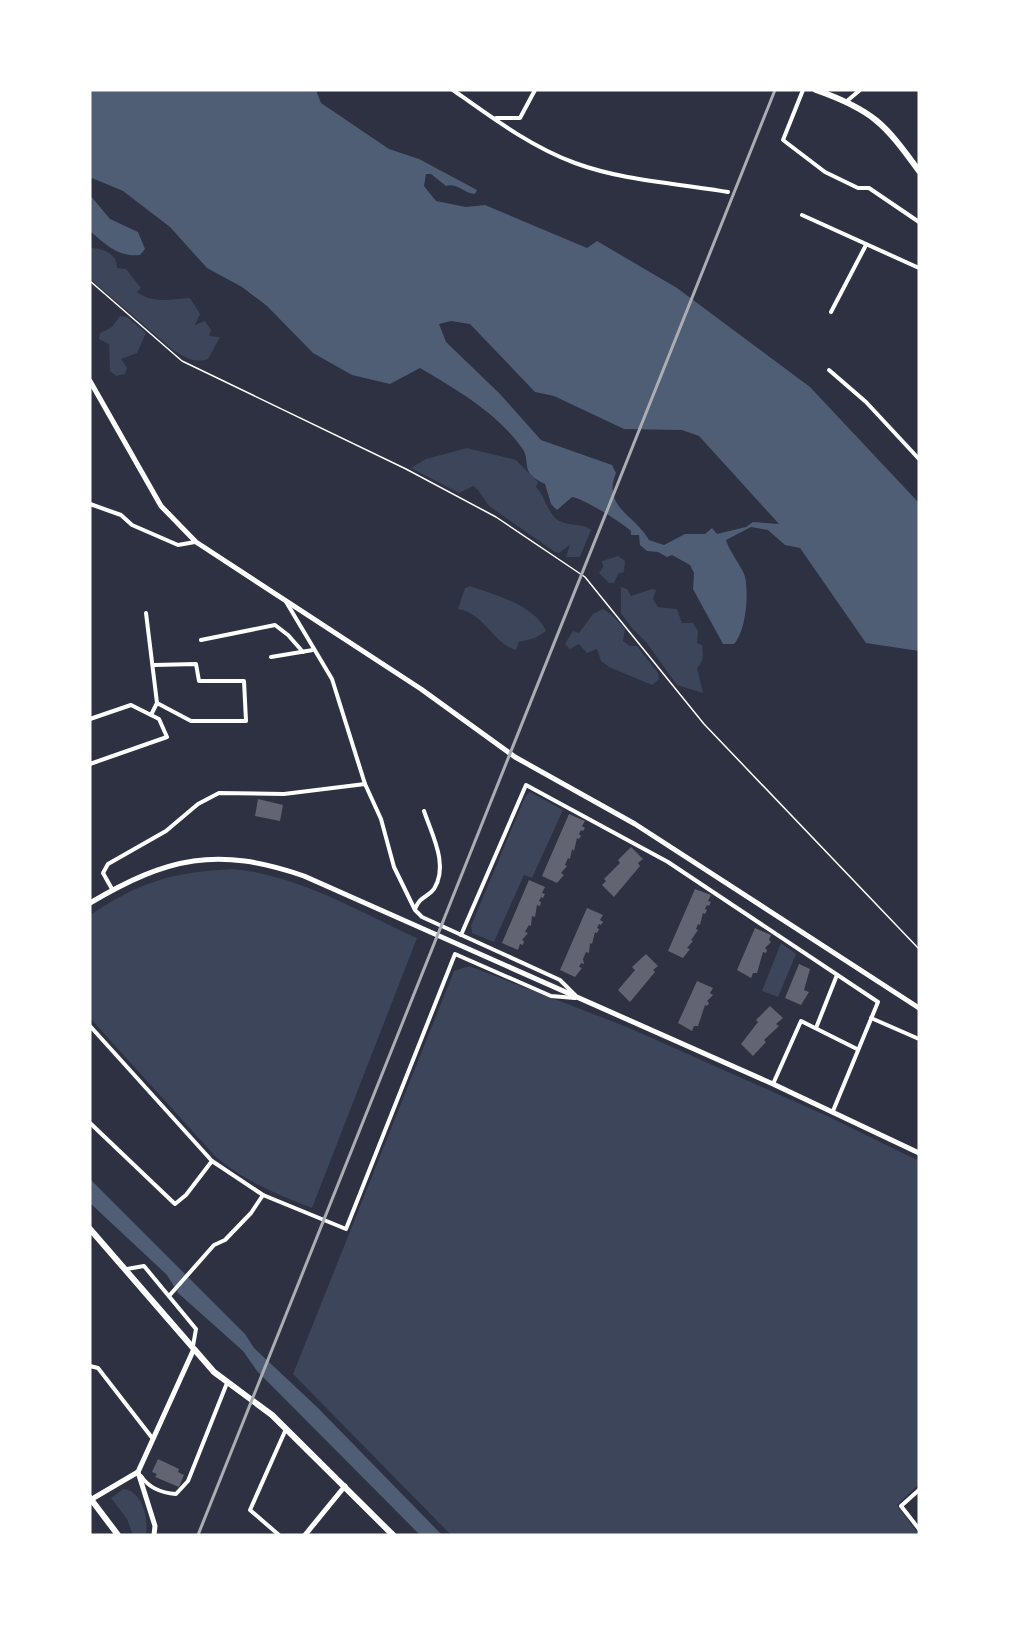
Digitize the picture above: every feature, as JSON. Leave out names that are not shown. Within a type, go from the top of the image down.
[{"type":"main road","points":[[816,90],[847,101],[892,132],[919,171]]},
{"type":"main road","points":[[90,1228],[127,1269],[194,1352],[227,1383],[286,1428],[393,1535]]},
{"type":"main road","points":[[91,1499],[118,1535]]},
{"type":"street","points":[[453,90],[545,150],[574,163],[637,179],[728,192]]},
{"type":"street","points":[[496,118],[520,118],[535,90]]},
{"type":"street","points":[[803,90],[783,140],[825,172],[858,189],[869,188],[919,222]]},
{"type":"street","points":[[847,101],[860,90]]},
{"type":"street","points":[[802,215],[919,268]]},
{"type":"street","points":[[831,312],[866,245]]},
{"type":"street","points":[[829,370],[866,402],[919,459]]},
{"type":"street","points":[[90,381],[161,506],[196,542],[422,689],[510,753],[645,830],[919,1008]]},
{"type":"street","points":[[90,504],[122,515],[132,525],[178,545],[196,542]]},
{"type":"street","points":[[285,600],[332,679],[365,784],[381,819],[394,867],[415,910],[422,917],[560,980],[579,998]]},
{"type":"street","points":[[146,613],[157,703],[152,715]]},
{"type":"street","points":[[201,640],[275,625],[288,634],[303,652]]},
{"type":"street","points":[[271,657],[313,650]]},
{"type":"street","points":[[154,665],[196,663],[199,681],[244,681],[246,721],[191,721],[157,703]]},
{"type":"street","points":[[90,719],[131,705],[159,718],[167,737],[90,764]]},
{"type":"street","points":[[112,889],[103,873],[108,864],[166,831],[198,804],[219,793],[284,794],[365,784]]},
{"type":"street","points":[[461,935],[526,785],[668,862],[878,1002],[857,1049],[834,1112]]},
{"type":"street","points":[[415,910],[418,900],[433,890],[442,867],[424,811]]},
{"type":"street","points":[[90,903],[143,873],[180,862],[215,858],[268,864],[304,876],[773,1084],[919,1153]]},
{"type":"street","points":[[90,1026],[212,1161],[263,1196],[346,1229],[455,954],[551,996],[579,998]]},
{"type":"street","points":[[816,1028],[837,975]]},
{"type":"street","points":[[871,1018],[919,1040]]},
{"type":"street","points":[[773,1084],[801,1021],[857,1049]]},
{"type":"street","points":[[90,1123],[175,1204],[186,1195],[212,1161]]},
{"type":"street","points":[[169,1296],[214,1245],[225,1240],[251,1213],[263,1196]]},
{"type":"street","points":[[91,1499],[138,1472],[194,1352],[192,1339],[196,1329],[144,1266],[127,1269]]},
{"type":"street","points":[[90,1366],[98,1368],[153,1439]]},
{"type":"street","points":[[138,1472],[146,1484],[165,1493],[176,1494],[188,1481],[227,1383]]},
{"type":"street","points":[[279,1535],[250,1510],[286,1428]]},
{"type":"street","points":[[138,1472],[155,1526],[154,1535]]},
{"type":"street","points":[[305,1535],[345,1486]]},
{"type":"street","points":[[919,1490],[902,1506],[919,1529]]},
{"type":"path","points":[[90,281],[182,361],[385,459],[496,517],[585,577],[704,724],[919,949]]},
{"type":"shaded area","points":[[90,90],[316,90],[321,103],[389,149],[419,159],[477,190],[475,194],[453,185],[446,186],[431,174],[426,174],[424,186],[436,201],[466,207],[485,205],[587,248],[597,241],[677,288],[810,387],[919,503],[919,651],[866,643],[800,548],[785,545],[768,530],[751,527],[726,540],[745,577],[746,602],[744,622],[738,638],[734,644],[723,644],[693,589],[694,573],[690,565],[672,555],[667,557],[658,552],[647,551],[640,545],[639,535],[631,535],[631,531],[620,522],[577,498],[572,497],[557,510],[551,504],[545,484],[528,471],[522,448],[500,423],[475,403],[420,368],[390,384],[352,375],[313,353],[267,306],[242,287],[207,268],[170,227],[123,191],[92,178],[90,181]],"holes":[[[451,321],[470,324],[535,392],[554,396],[624,429],[682,430],[699,436],[779,524],[753,522],[746,527],[717,534],[712,528],[705,534],[685,534],[664,545],[649,540],[617,503],[613,494],[616,473],[612,465],[541,440],[499,393],[446,342],[439,324]]]},
{"type":"shaded area","points":[[90,195],[110,219],[138,232],[145,249],[140,255],[119,252],[90,231]]},
{"type":"shaded area","points":[[90,248],[109,253],[115,259],[117,268],[126,269],[141,288],[137,292],[143,296],[162,300],[190,298],[200,314],[195,325],[205,321],[211,330],[209,336],[220,337],[208,359],[194,360],[173,350],[96,284],[90,278]]},
{"type":"shaded area","points":[[120,316],[127,317],[146,333],[137,353],[121,359],[127,368],[125,374],[116,376],[110,371],[109,344],[99,339],[100,333],[112,327]]},
{"type":"shaded area","points":[[467,448],[516,460],[538,482],[536,487],[553,516],[566,523],[584,526],[591,530],[580,557],[566,557],[570,545],[559,553],[555,552],[489,506],[473,486],[459,493],[411,468],[426,459]]},
{"type":"shaded area","points":[[618,556],[625,561],[624,572],[618,574],[614,583],[609,583],[599,573],[603,567],[602,561]]},
{"type":"shaded area","points":[[470,586],[502,597],[524,608],[541,622],[546,631],[535,638],[519,642],[516,650],[508,647],[475,616],[458,609],[465,588]]},
{"type":"shaded area","points":[[621,587],[627,589],[631,596],[652,589],[656,590],[653,599],[658,607],[677,609],[682,623],[693,623],[698,631],[697,643],[702,645],[701,663],[697,668],[703,693],[677,685],[646,642],[631,627],[621,613]]},
{"type":"shaded area","points":[[603,609],[625,629],[623,641],[630,646],[637,646],[658,673],[659,679],[652,685],[609,667],[601,661],[597,649],[587,653],[579,644],[570,649],[565,644],[573,631],[579,633],[593,614]]},
{"type":"shaded area","points":[[530,792],[563,810],[532,878],[524,875],[494,942],[472,933],[471,926],[526,795]]},
{"type":"shaded area","points":[[233,869],[304,886],[417,938],[312,1208],[249,1180],[215,1156],[90,1018],[90,915],[125,894],[158,880],[212,870]]},
{"type":"shaded area","points":[[781,943],[796,954],[778,997],[762,991]]},
{"type":"shaded area","points":[[469,966],[627,1027],[827,1116],[919,1161],[919,1484],[897,1505],[919,1535],[451,1535],[293,1374],[454,971]]},
{"type":"shaded area","points":[[90,1179],[245,1334],[254,1348],[317,1407],[442,1535],[420,1535],[257,1371],[243,1351],[178,1293],[167,1275],[90,1203]]},
{"type":"shaded area","points":[[123,1489],[135,1494],[143,1506],[146,1535],[133,1535],[127,1519],[111,1498]]},
{"type":"building","points":[[258,799],[283,805],[280,821],[255,816]]},
{"type":"building","points":[[569,814],[585,821],[582,826],[585,828],[581,830],[579,834],[581,836],[577,838],[574,851],[572,849],[570,859],[568,858],[565,865],[567,866],[561,873],[564,875],[557,883],[542,876]]},
{"type":"building","points":[[631,847],[643,859],[638,863],[640,866],[614,897],[602,885],[606,881],[604,879],[620,863],[618,860]]},
{"type":"building","points":[[529,880],[545,887],[542,893],[545,894],[539,901],[540,906],[537,905],[535,917],[532,916],[531,926],[529,925],[525,932],[528,933],[518,950],[502,943]]},
{"type":"building","points":[[695,889],[711,895],[708,901],[711,902],[709,906],[707,905],[705,909],[707,910],[705,914],[703,913],[700,925],[698,924],[696,929],[698,930],[691,940],[693,941],[687,948],[690,949],[683,958],[668,951]]},
{"type":"building","points":[[587,908],[603,915],[600,920],[603,922],[599,924],[592,944],[590,943],[589,953],[586,952],[583,959],[584,964],[581,963],[579,967],[582,968],[575,977],[560,970]]},
{"type":"building","points":[[755,928],[771,935],[769,940],[771,942],[765,948],[766,953],[763,952],[757,973],[753,973],[751,978],[737,970]]},
{"type":"building","points":[[646,954],[658,966],[630,1002],[618,990],[635,970],[632,967]]},
{"type":"building","points":[[799,964],[810,969],[804,990],[809,992],[801,1005],[785,998]]},
{"type":"building","points":[[697,981],[713,988],[710,993],[713,995],[707,1001],[709,1003],[707,1006],[705,1005],[698,1026],[694,1026],[692,1031],[678,1023]]},
{"type":"building","points":[[770,1006],[783,1018],[776,1024],[779,1026],[764,1040],[766,1042],[753,1056],[741,1044],[758,1022],[756,1020]]},
{"type":"building","points":[[158,1459],[179,1469],[178,1472],[184,1475],[179,1487],[155,1477],[157,1474],[152,1472]]},
{"type":"railway","points":[[198,1535],[775,90]]}]
